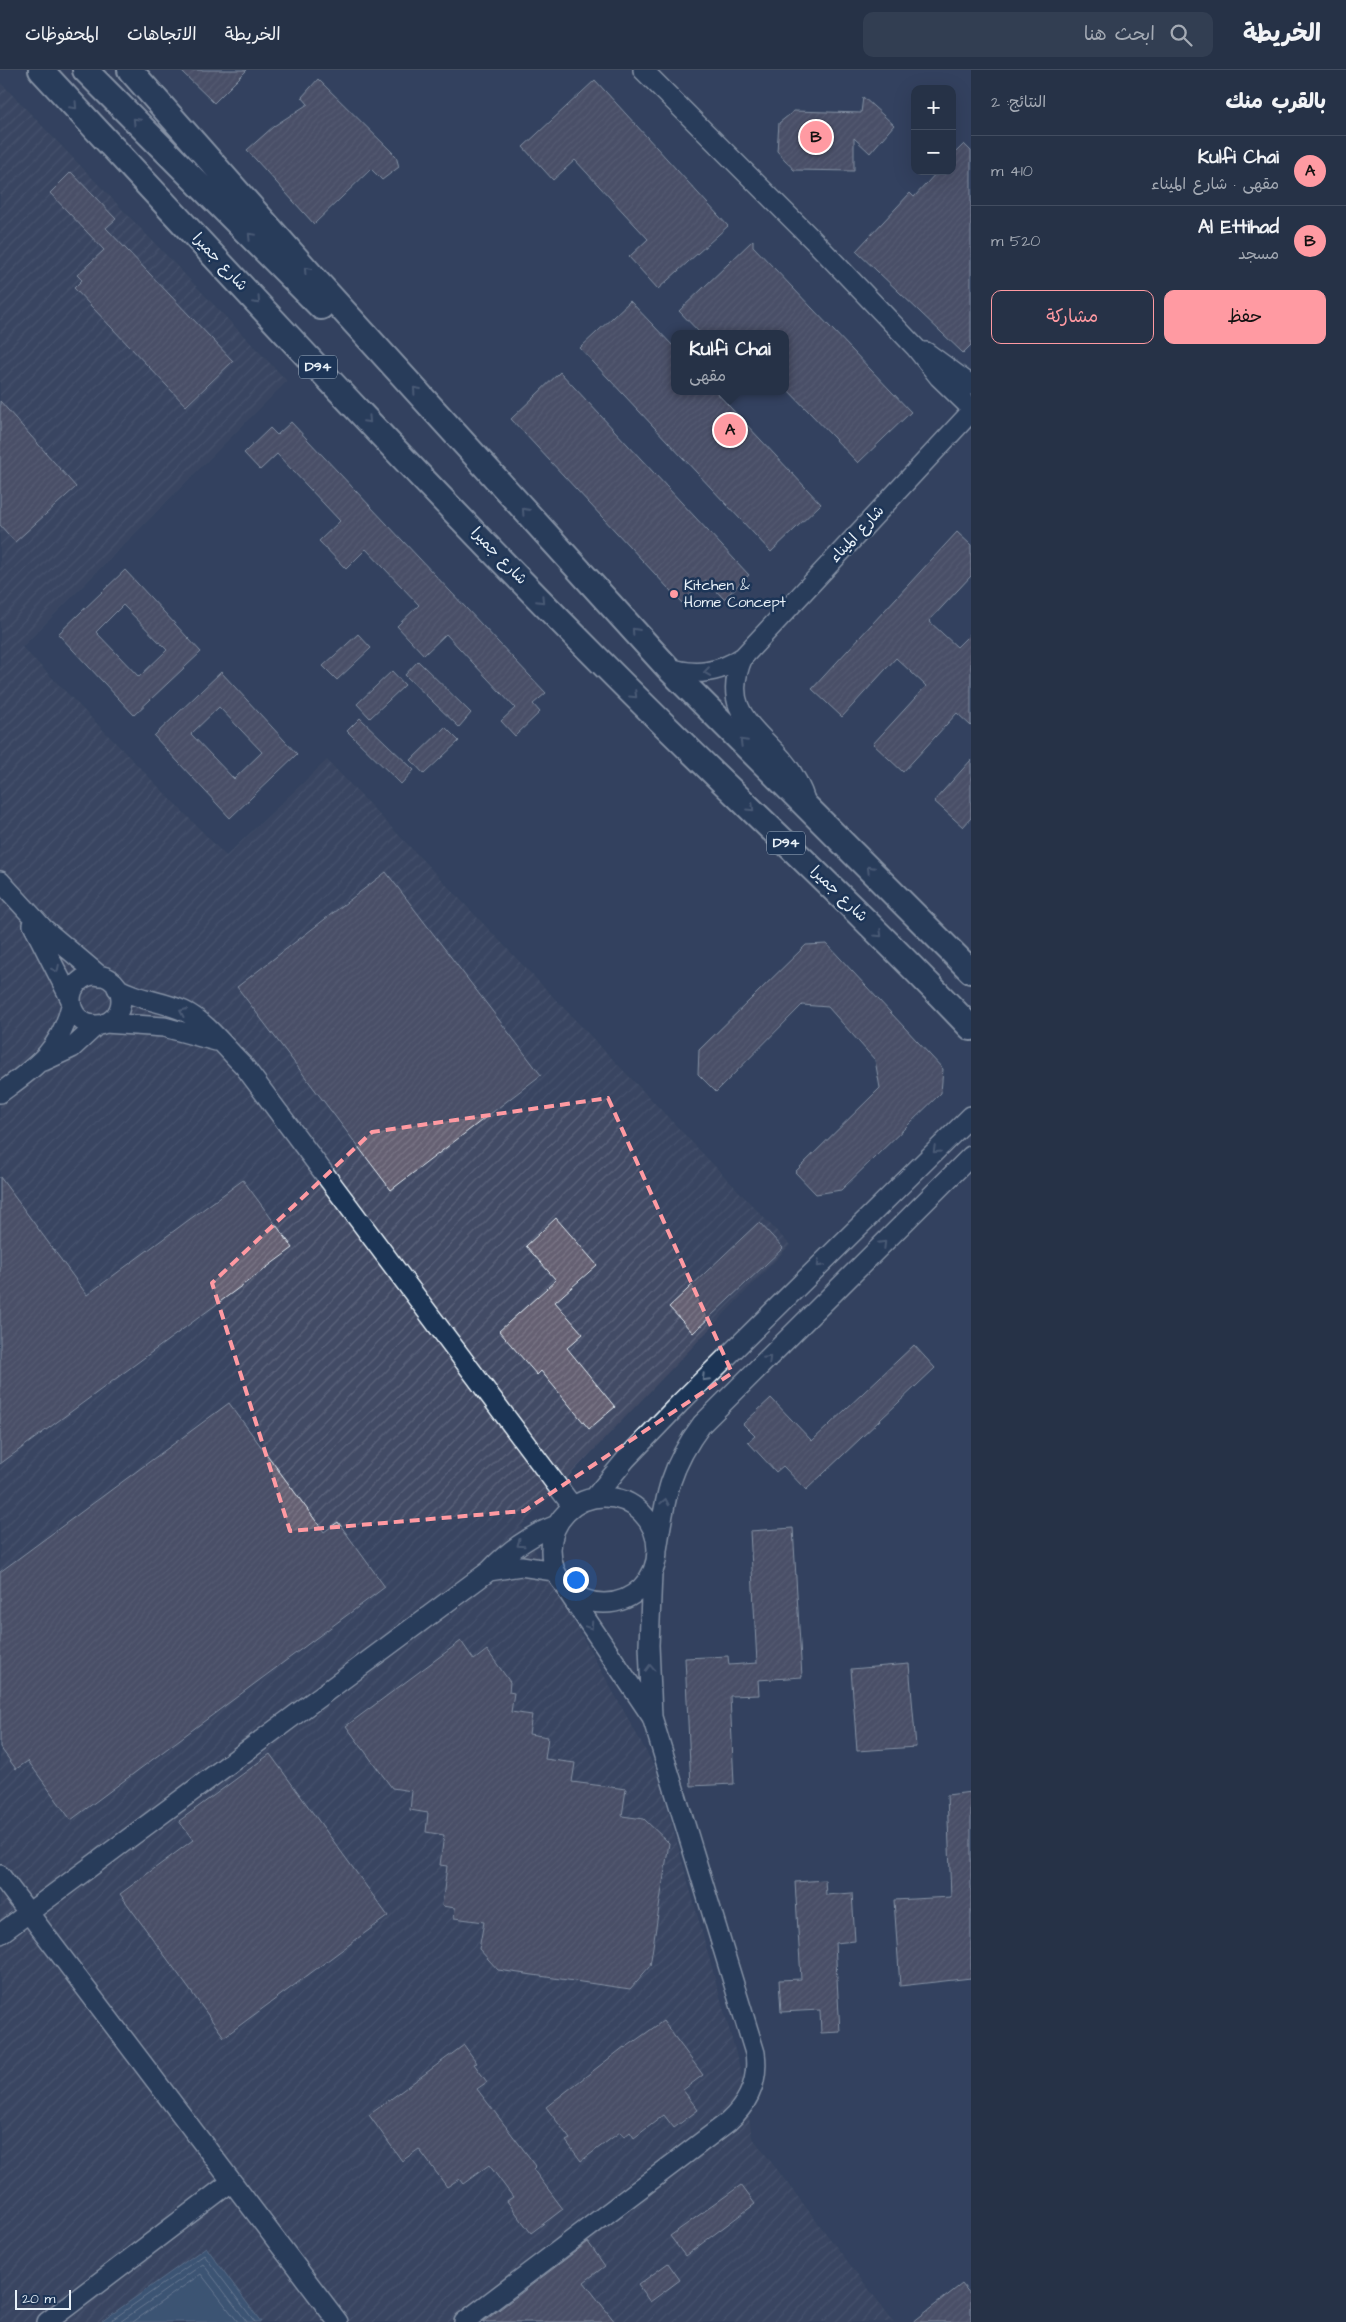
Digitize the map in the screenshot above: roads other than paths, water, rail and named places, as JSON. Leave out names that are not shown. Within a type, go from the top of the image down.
[{"type":"main road","name":"شارع جميرا","points":[[41,70],[360,411],[599,661],[914,968],[971,1028]]},
{"type":"main road","points":[[85,70],[231,215],[314,302],[356,335],[379,349]]},
{"type":"main road","name":"D94","points":[[130,70],[667,667],[971,971]]},
{"type":"street","points":[[643,70],[815,242],[916,348],[939,377],[971,408]]},
{"type":"street","points":[[916,348],[941,361],[971,385]]},
{"type":"street","name":"شارع الميناء","points":[[743,657],[971,412]]},
{"type":"street","points":[[667,667],[685,672],[703,673],[727,667],[743,657]]},
{"type":"street","points":[[743,657],[735,682],[739,709],[747,724],[791,770],[808,807]]},
{"type":"street","points":[[0,881],[26,910],[100,976],[136,997],[183,1011],[203,1025],[256,1079],[573,1507]]},
{"type":"street","points":[[26,910],[81,1020],[101,1024],[164,1026],[220,1043]]},
{"type":"street","points":[[41,1063],[60,1037],[73,991],[84,978],[100,976]]},
{"type":"street","points":[[0,1093],[41,1063],[72,1048],[118,1012],[120,996],[118,988]]},
{"type":"street","points":[[594,1498],[626,1458],[971,1116]]},
{"type":"street","points":[[464,2322],[728,2122],[745,2104],[755,2083],[755,2053],[652,1717],[649,1645],[652,1573],[669,1484],[676,1464],[702,1424],[971,1156]]},
{"type":"street","points":[[652,1717],[559,1578],[551,1555],[552,1539],[557,1525],[573,1507],[594,1498],[616,1499],[637,1509],[651,1528],[657,1550]]},
{"type":"street","points":[[0,1934],[489,1571],[527,1539],[557,1525]]},
{"type":"street","points":[[489,1571],[521,1566],[559,1578],[577,1596],[593,1603],[611,1603],[627,1598],[641,1588],[652,1573]]},
{"type":"street","points":[[0,1875],[338,2322]]},
{"type":"street","points":[[47,2322],[231,2182]]},
{"type":"water","points":[[206,2247],[261,2322],[101,2322]]},
{"type":"place","name":"Al Ettihad","points":[[816,137]]},
{"type":"place","name":"Kulfi Chai","points":[[730,430]]},
{"type":"place","name":"Kitchen & Home Concept","points":[[674,594]]}]
